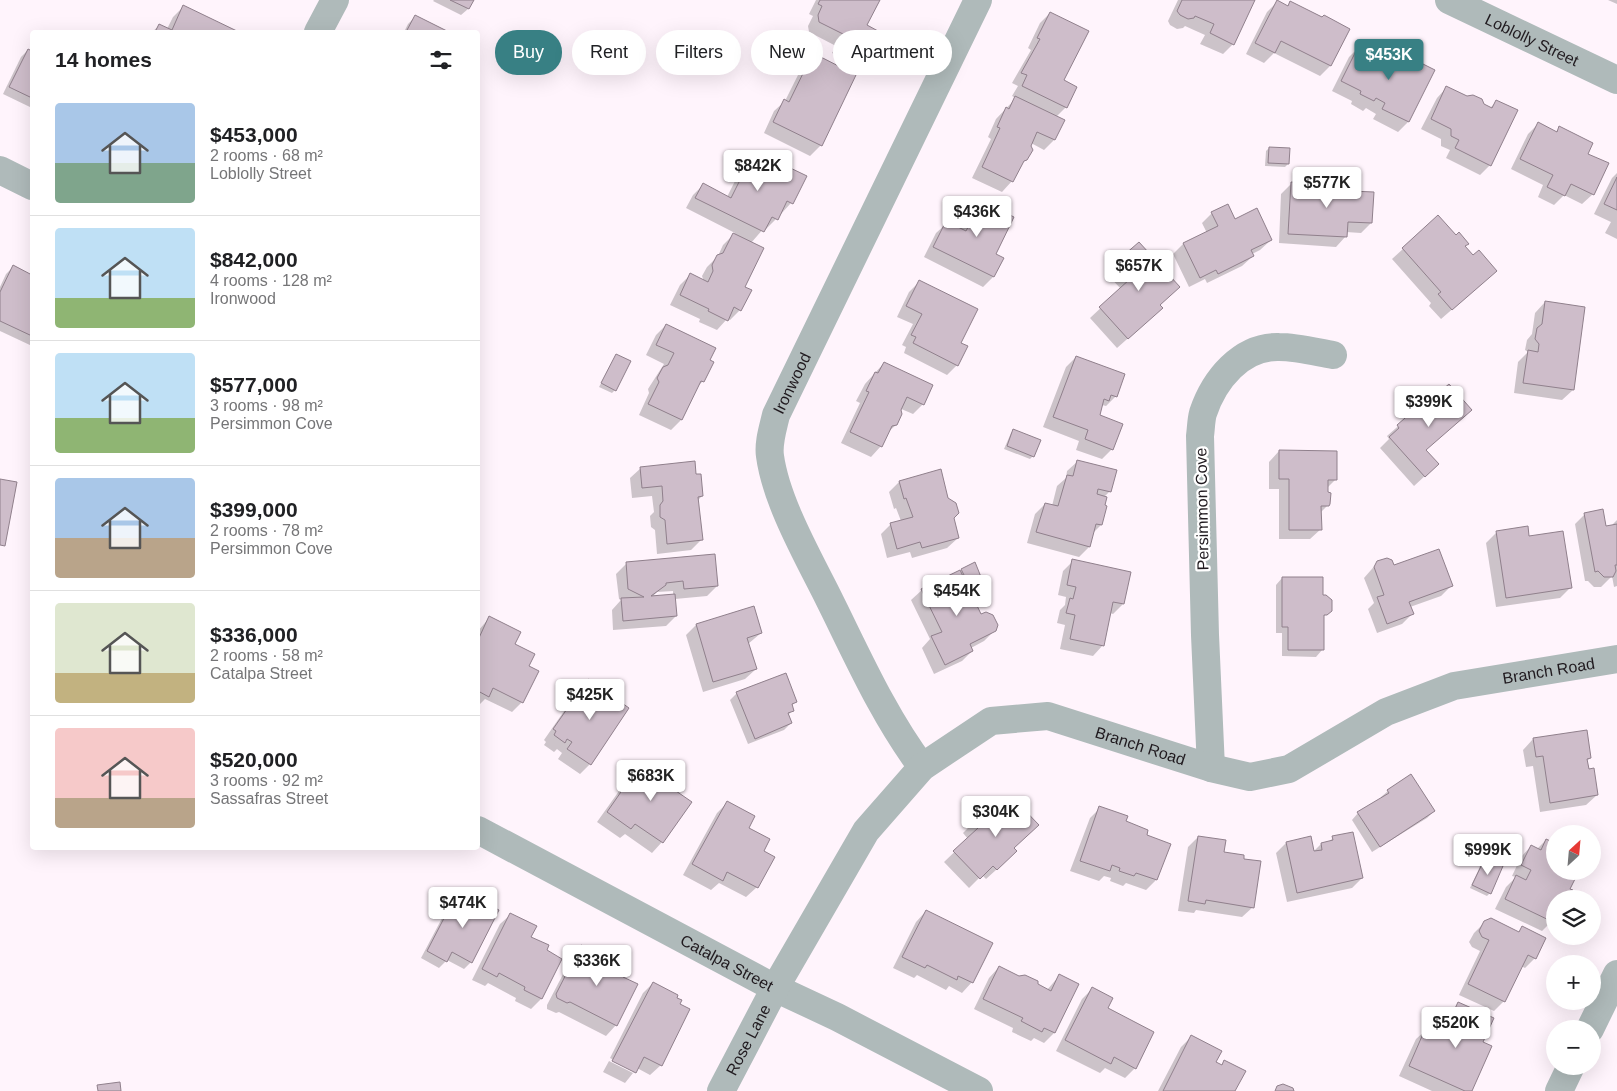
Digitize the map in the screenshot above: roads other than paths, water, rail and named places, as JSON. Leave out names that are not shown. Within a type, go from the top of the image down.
[{"type":"street","points":[[319,30],[335,0]]},
{"type":"street","name":"Ironwood","points":[[922,768],[902,740],[878,697],[803,547],[777,488],[770,447],[776,415],[978,0]]},
{"type":"street","name":"Loblolly Street","points":[[1449,0],[1617,80]]},
{"type":"street","points":[[0,170],[30,185]]},
{"type":"street","name":"Persimmon Cove","points":[[1211,768],[1205,635],[1200,436],[1203,414],[1220,378],[1251,352],[1279,346],[1333,355]]},
{"type":"street","name":"Branch Road","points":[[775,988],[866,831],[922,768],[991,721],[1048,716],[1211,768],[1250,777],[1289,769],[1386,712],[1454,686],[1617,659]]},
{"type":"street","name":"Catalpa Street","points":[[480,831],[775,988],[837,1017],[979,1091]]},
{"type":"street","points":[[1594,1020],[1617,974]]},
{"type":"street","name":"Rose Lane","points":[[721,1091],[775,988]]},
{"type":"street","points":[[1559,1091],[1567,1075]]}]
